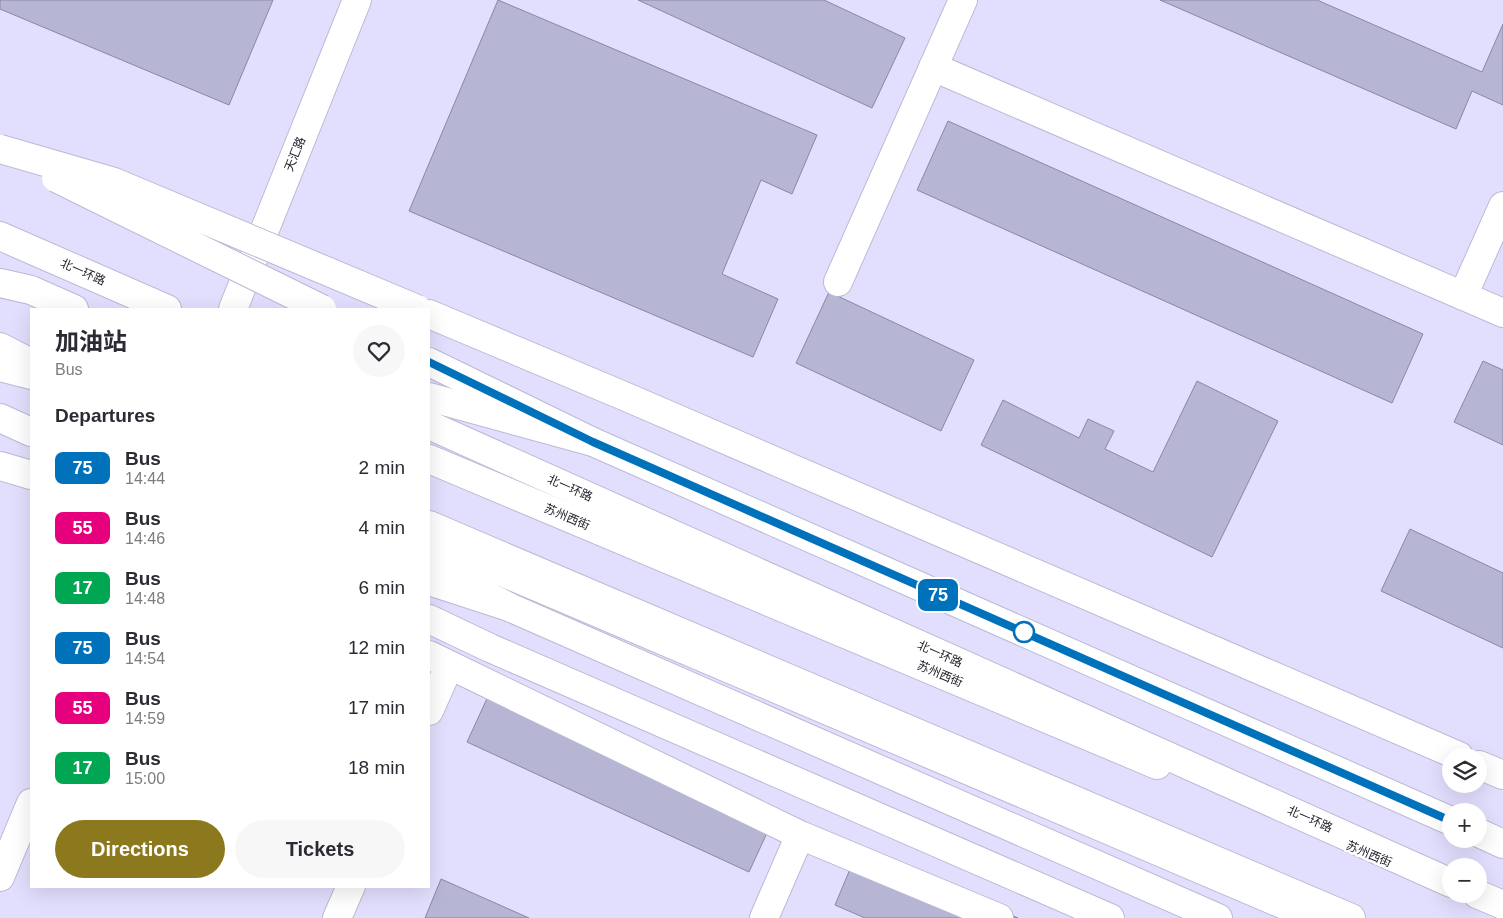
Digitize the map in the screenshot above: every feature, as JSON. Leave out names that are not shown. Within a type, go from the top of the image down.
[{"type":"main road","name":"天汇路","points":[[233,308],[357,0]]},
{"type":"main road","points":[[838,282],[962,0]]},
{"type":"main road","points":[[933,67],[1503,313]]},
{"type":"main road","points":[[0,150],[320,308]]},
{"type":"main road","points":[[0,150],[114,182],[415,308]]},
{"type":"main road","points":[[1463,296],[1503,206]]},
{"type":"main road","name":"北一环路","points":[[0,236],[165,308]]},
{"type":"main road","points":[[0,283],[31,290],[72,308]]},
{"type":"main road","points":[[430,314],[643,404],[1442,749]]},
{"type":"main road","points":[[0,342],[30,355]]},
{"type":"main road","points":[[0,347],[30,362]]},
{"type":"main road","points":[[430,362],[593,442],[1442,817]]},
{"type":"main road","points":[[0,367],[30,375]]},
{"type":"main road","points":[[430,397],[593,442]]},
{"type":"main road","points":[[0,418],[30,432]]},
{"type":"main road","name":"北一环路","points":[[430,425],[1442,878]]},
{"type":"main road","name":"苏州西街","points":[[430,459],[1442,885]]},
{"type":"main road","points":[[0,466],[30,475]]},
{"type":"main road","points":[[430,525],[1351,918]]},
{"type":"main road","points":[[430,541],[1315,918]]},
{"type":"main road","points":[[430,567],[509,607],[1218,918]]},
{"type":"main road","points":[[430,580],[509,607]]},
{"type":"main road","points":[[430,619],[490,648],[1110,918]]},
{"type":"main road","points":[[430,706],[439,660],[800,836],[1000,918]]},
{"type":"main road","points":[[1487,768],[1503,775]]},
{"type":"main road","points":[[0,877],[30,805]]},
{"type":"main road","points":[[764,918],[800,836]]},
{"type":"main road","points":[[1487,837],[1503,844]]},
{"type":"main road","points":[[337,918],[350,888]]},
{"type":"main road","points":[[1487,898],[1503,905]]},
{"type":"main road","points":[[1484,903],[1503,911]]},
{"type":"building","points":[[0,0],[273,0],[229,105],[0,9]]},
{"type":"building","points":[[498,0],[817,135],[792,194],[761,180],[722,274],[778,299],[753,357],[409,211]]},
{"type":"building","points":[[638,0],[824,0],[905,38],[872,108]]},
{"type":"building","points":[[1160,0],[1317,0],[1482,72],[1503,24],[1503,105],[1472,91],[1456,129]]},
{"type":"building","points":[[948,121],[1423,334],[1392,403],[917,190]]},
{"type":"building","points":[[829,292],[974,360],[941,431],[796,363]]},
{"type":"building","points":[[1483,361],[1503,370],[1503,445],[1454,422]]},
{"type":"building","points":[[1197,381],[1278,421],[1212,557],[981,445],[1003,400],[1079,438],[1088,419],[1114,431],[1105,449],[1153,472]]},
{"type":"building","points":[[1410,529],[1503,573],[1503,648],[1381,591]]},
{"type":"building","points":[[490,692],[772,822],[749,872],[467,742]]},
{"type":"building","points":[[858,850],[1018,918],[865,918],[835,905]]},
{"type":"building","points":[[441,879],[529,918],[425,918]]},
{"type":"bus line","name":"75","points":[[430,362],[593,442],[1442,817]]}]
